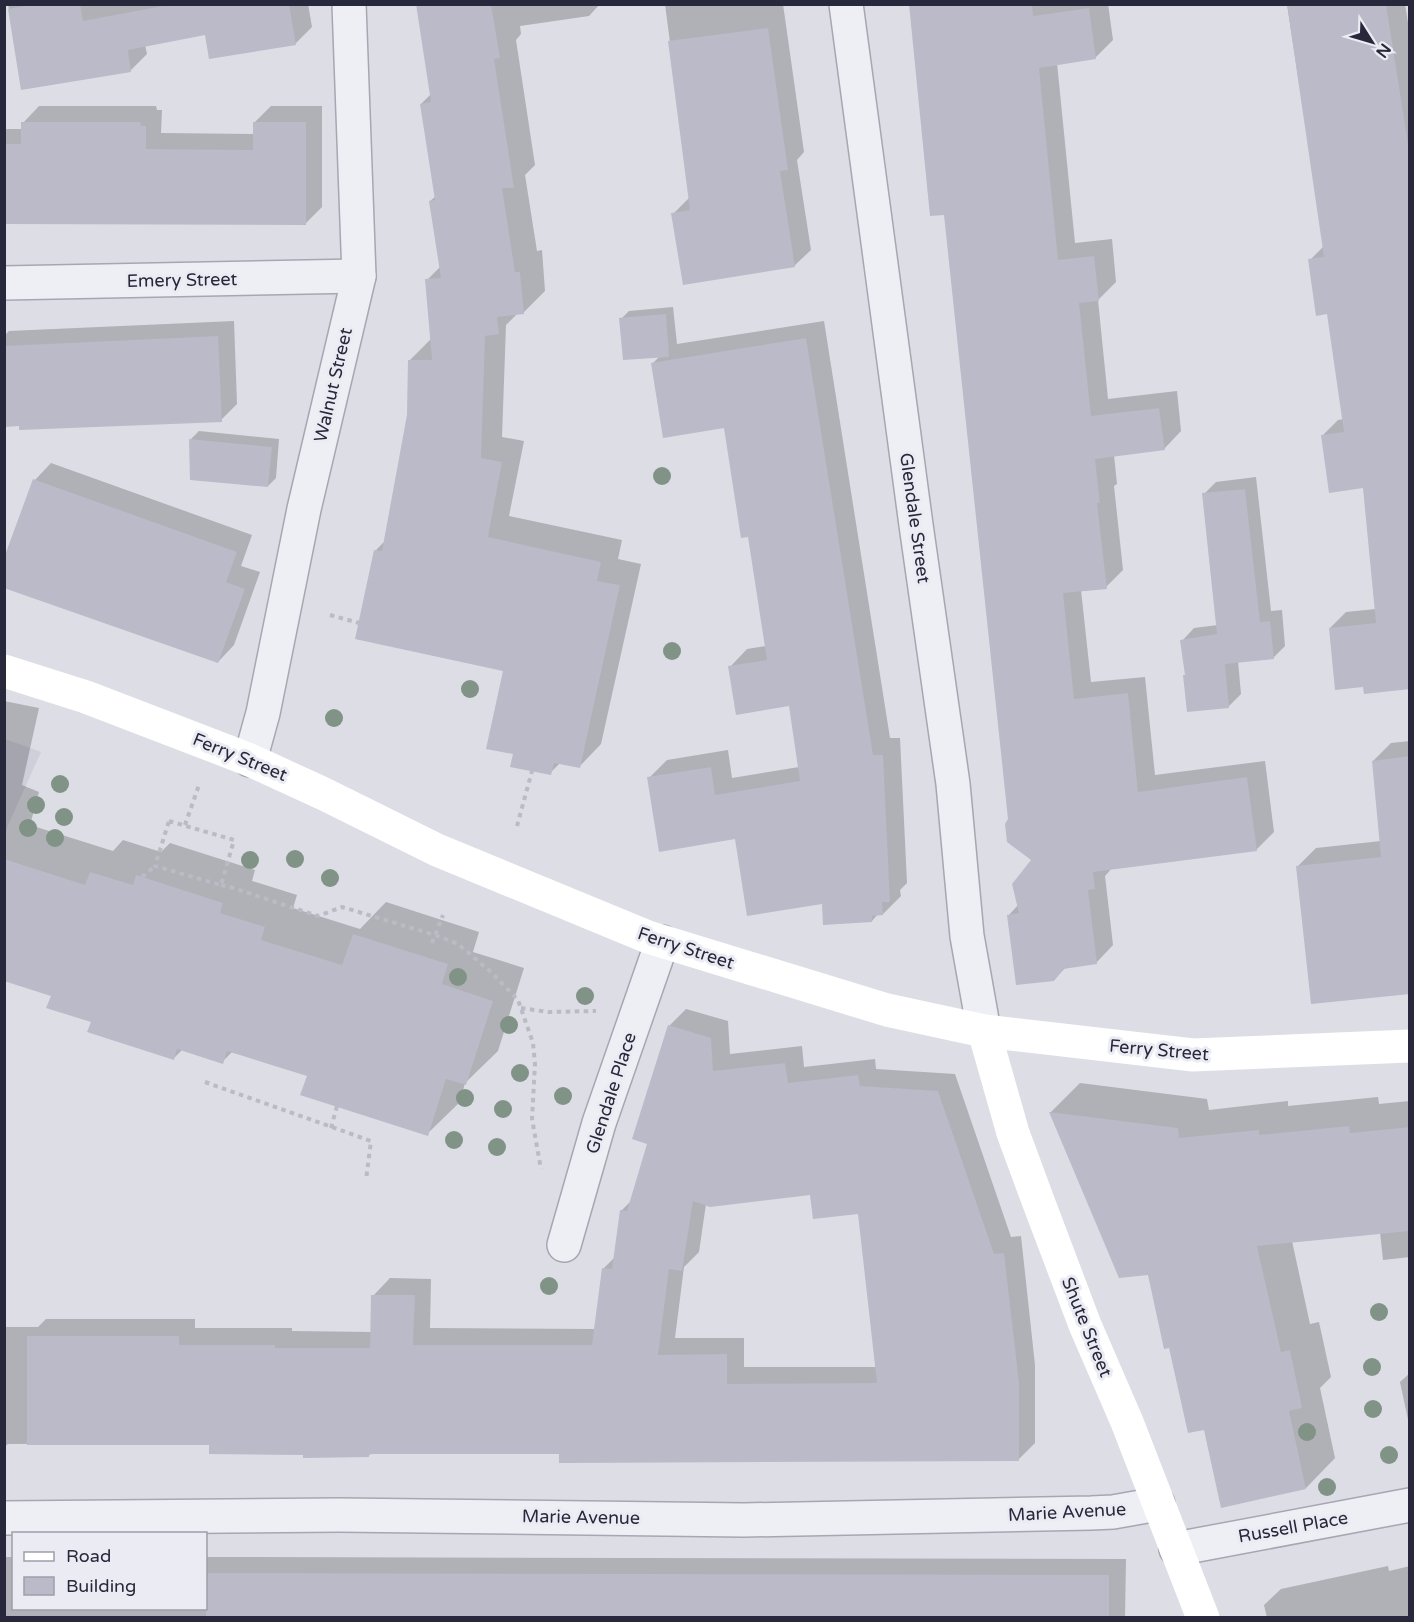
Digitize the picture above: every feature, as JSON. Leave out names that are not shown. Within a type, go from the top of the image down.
[{"type":"main road","name":"Ferry Street","points":[[4,671],[86,697],[250,760],[437,850],[662,942],[887,1010],[984,1031],[1193,1055],[1410,1046]]},
{"type":"main road","name":"Shute Street","points":[[984,1031],[1013,1133],[1085,1325],[1127,1422],[1203,1617]]},
{"type":"street","name":"Walnut Street","points":[[250,760],[265,703],[304,509],[359,276],[350,4]]},
{"type":"street","name":"Glendale Street","points":[[846,4],[914,513],[953,784],[967,936],[984,1031]]},
{"type":"street","name":"Emery Street","points":[[4,283],[359,276]]},
{"type":"street","name":"Glendale Place","points":[[564,1245],[599,1123],[662,942]]},
{"type":"street","name":"Marie Avenue","points":[[4,1518],[339,1515],[744,1520],[1091,1513],[1113,1512],[1158,1504]]},
{"type":"street","name":"Russell Place","points":[[1176,1549],[1410,1505]]},
{"type":"path","points":[[330,615],[359,623]]},
{"type":"path","points":[[517,826],[532,771]]},
{"type":"path","points":[[142,877],[156,866],[169,820],[234,840],[221,885]]},
{"type":"path","points":[[156,866],[318,916],[342,907],[458,944],[492,973],[518,1000],[521,1008],[533,1043],[532,1119],[541,1169],[539,1178]]},
{"type":"path","points":[[432,942],[443,915]]},
{"type":"path","points":[[521,1008],[548,1012],[638,1012]]},
{"type":"path","points":[[205,1082],[371,1141],[366,1180]]},
{"type":"path","points":[[331,1128],[337,1106]]},
{"type":"shaded area","points":[[5,739],[41,752],[8,825],[5,837]]},
{"type":"building","points":[[35,4],[80,4],[83,21],[173,4],[289,4],[296,45],[209,59],[205,35],[128,50],[131,72],[21,90],[8,9]]},
{"type":"building","points":[[416,4],[491,4],[500,58],[494,59],[514,188],[502,188],[515,272],[520,272],[524,314],[497,317],[499,334],[485,336],[481,458],[502,462],[488,537],[601,562],[597,581],[620,585],[580,768],[554,763],[551,775],[510,767],[513,754],[486,749],[503,671],[355,639],[374,550],[382,551],[407,415],[408,360],[432,360],[425,279],[441,278],[429,201],[435,200],[420,104],[431,102]]},
{"type":"building","points":[[909,4],[1032,4],[1033,16],[1089,8],[1096,59],[1039,68],[1058,260],[1094,256],[1099,301],[1079,303],[1091,416],[1159,408],[1165,450],[1095,459],[1100,503],[1097,503],[1107,589],[1063,593],[1074,699],[1128,693],[1138,792],[1247,777],[1257,851],[1093,872],[1095,889],[1088,890],[1097,964],[1063,969],[1054,981],[1016,985],[1007,915],[1019,913],[1012,884],[1031,860],[1007,842],[1005,824],[1008,819],[944,215],[930,216]]},
{"type":"building","points":[[1287,4],[1386,4],[1410,157],[1410,689],[1364,694],[1363,687],[1335,690],[1329,628],[1376,623],[1363,488],[1329,493],[1321,435],[1344,432],[1327,314],[1316,316],[1308,259],[1324,257]]},
{"type":"building","points":[[768,28],[788,170],[780,171],[795,267],[683,285],[671,213],[690,210],[668,41]]},
{"type":"building","points":[[21,122],[140,122],[141,126],[146,126],[146,149],[253,150],[253,122],[306,122],[306,225],[4,224],[4,144],[21,144]]},
{"type":"building","points":[[666,314],[669,357],[623,360],[619,318]]},
{"type":"building","points":[[218,336],[222,422],[19,430],[19,426],[4,427],[4,346]]},
{"type":"building","points":[[806,338],[873,755],[883,755],[890,902],[882,902],[883,915],[872,916],[872,922],[823,925],[822,904],[747,916],[735,839],[659,852],[647,777],[711,767],[715,795],[800,781],[789,706],[736,715],[728,666],[767,660],[748,537],[741,538],[724,428],[663,438],[651,363]]},
{"type":"building","points":[[189,439],[272,447],[268,487],[190,480]]},
{"type":"building","points":[[33,479],[237,552],[226,582],[245,589],[218,663],[4,588],[4,558]]},
{"type":"building","points":[[1245,489],[1260,622],[1270,621],[1274,659],[1225,664],[1229,708],[1187,712],[1180,640],[1217,634],[1202,493]]},
{"type":"building","points":[[1410,756],[1410,994],[1311,1004],[1296,866],[1381,857],[1372,761]]},
{"type":"building","points":[[4,859],[85,885],[90,872],[133,885],[136,875],[223,903],[220,913],[265,927],[261,940],[342,965],[353,934],[448,964],[442,984],[493,1001],[466,1085],[446,1079],[428,1136],[300,1095],[307,1076],[227,1051],[223,1064],[177,1049],[174,1060],[87,1032],[91,1022],[46,1008],[51,996],[4,981]]},
{"type":"building","points":[[668,1025],[711,1038],[713,1071],[785,1063],[788,1083],[858,1075],[860,1086],[938,1091],[994,1254],[1004,1253],[1019,1383],[1019,1461],[559,1463],[559,1454],[369,1454],[369,1457],[303,1458],[303,1455],[209,1454],[209,1445],[27,1445],[27,1336],[179,1336],[179,1345],[370,1348],[371,1295],[415,1295],[413,1345],[592,1345],[602,1268],[612,1269],[620,1210],[627,1211],[647,1144],[632,1139]],"holes":[[[810,1195],[813,1219],[858,1214],[877,1383],[727,1384],[727,1354],[658,1355],[669,1269],[682,1271],[693,1201],[710,1207]]]},
{"type":"building","points":[[1049,1112],[1178,1128],[1179,1138],[1259,1130],[1259,1135],[1349,1126],[1350,1133],[1410,1127],[1410,1231],[1257,1246],[1281,1352],[1290,1350],[1302,1408],[1289,1411],[1306,1489],[1221,1508],[1204,1430],[1188,1433],[1169,1348],[1164,1349],[1148,1275],[1119,1278]]},
{"type":"building","points":[[207,1573],[1109,1575],[1109,1617],[206,1617]]}]
